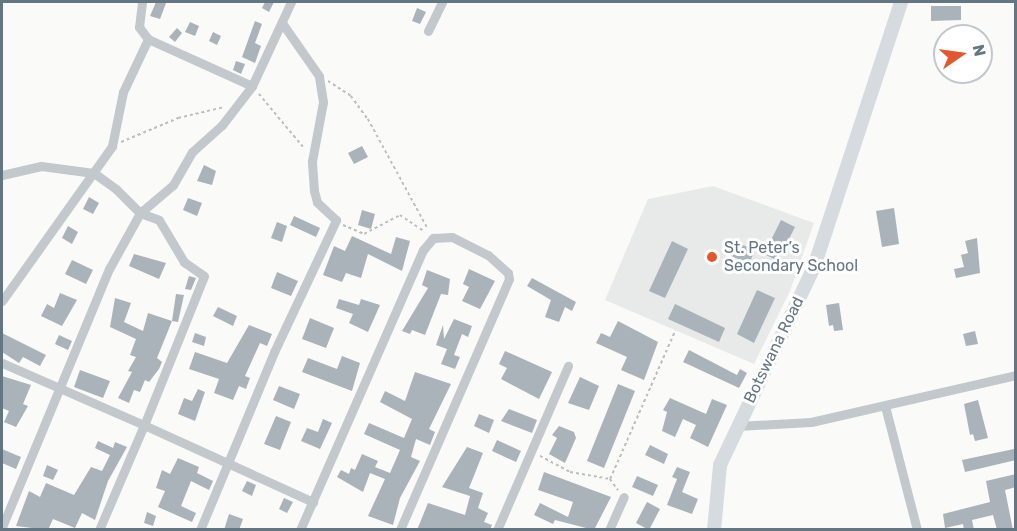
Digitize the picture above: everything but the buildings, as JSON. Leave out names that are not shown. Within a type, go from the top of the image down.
[{"type":"street","points":[[142,2],[140,27],[148,39],[252,86]]},
{"type":"street","points":[[2,527],[109,269],[140,213],[173,185],[192,152],[240,103],[252,86],[291,2]]},
{"type":"street","points":[[428,31],[442,2]]},
{"type":"street","name":"Botswana Road","points":[[714,530],[720,465],[737,426],[780,344],[814,267],[901,2]]},
{"type":"street","points":[[200,530],[228,460],[336,220],[317,202],[312,161],[323,102],[319,76],[282,23]]},
{"type":"street","points":[[2,302],[112,146],[123,92],[148,39]]},
{"type":"street","points":[[2,175],[41,166],[94,173],[140,213],[159,220],[184,262],[204,276],[99,530]]},
{"type":"street","points":[[300,530],[418,260],[433,238],[452,237],[467,241],[502,267],[509,279],[400,530]]},
{"type":"street","points":[[2,363],[57,390],[228,460],[313,502]]},
{"type":"street","points":[[497,530],[568,366]]},
{"type":"street","points":[[737,426],[811,422],[1016,375]]},
{"type":"street","points":[[885,406],[916,530]]},
{"type":"street","points":[[609,530],[624,497]]},
{"type":"path","points":[[319,76],[351,96],[368,119],[433,238]]},
{"type":"path","points":[[252,86],[298,138],[312,161]]},
{"type":"path","points":[[112,146],[178,118],[240,103]]},
{"type":"path","points":[[336,220],[364,234],[400,215],[433,238]]},
{"type":"path","points":[[610,479],[675,331]]},
{"type":"path","points":[[532,451],[570,472],[610,479],[624,497]]},
{"type":"shaded area","name":"St. Peter’s Secondary School","points":[[713,186],[814,223],[790,291],[754,364],[605,300],[648,199]]},
{"type":"place","name":"St. Peter’s Secondary School","points":[[712,257]]}]
